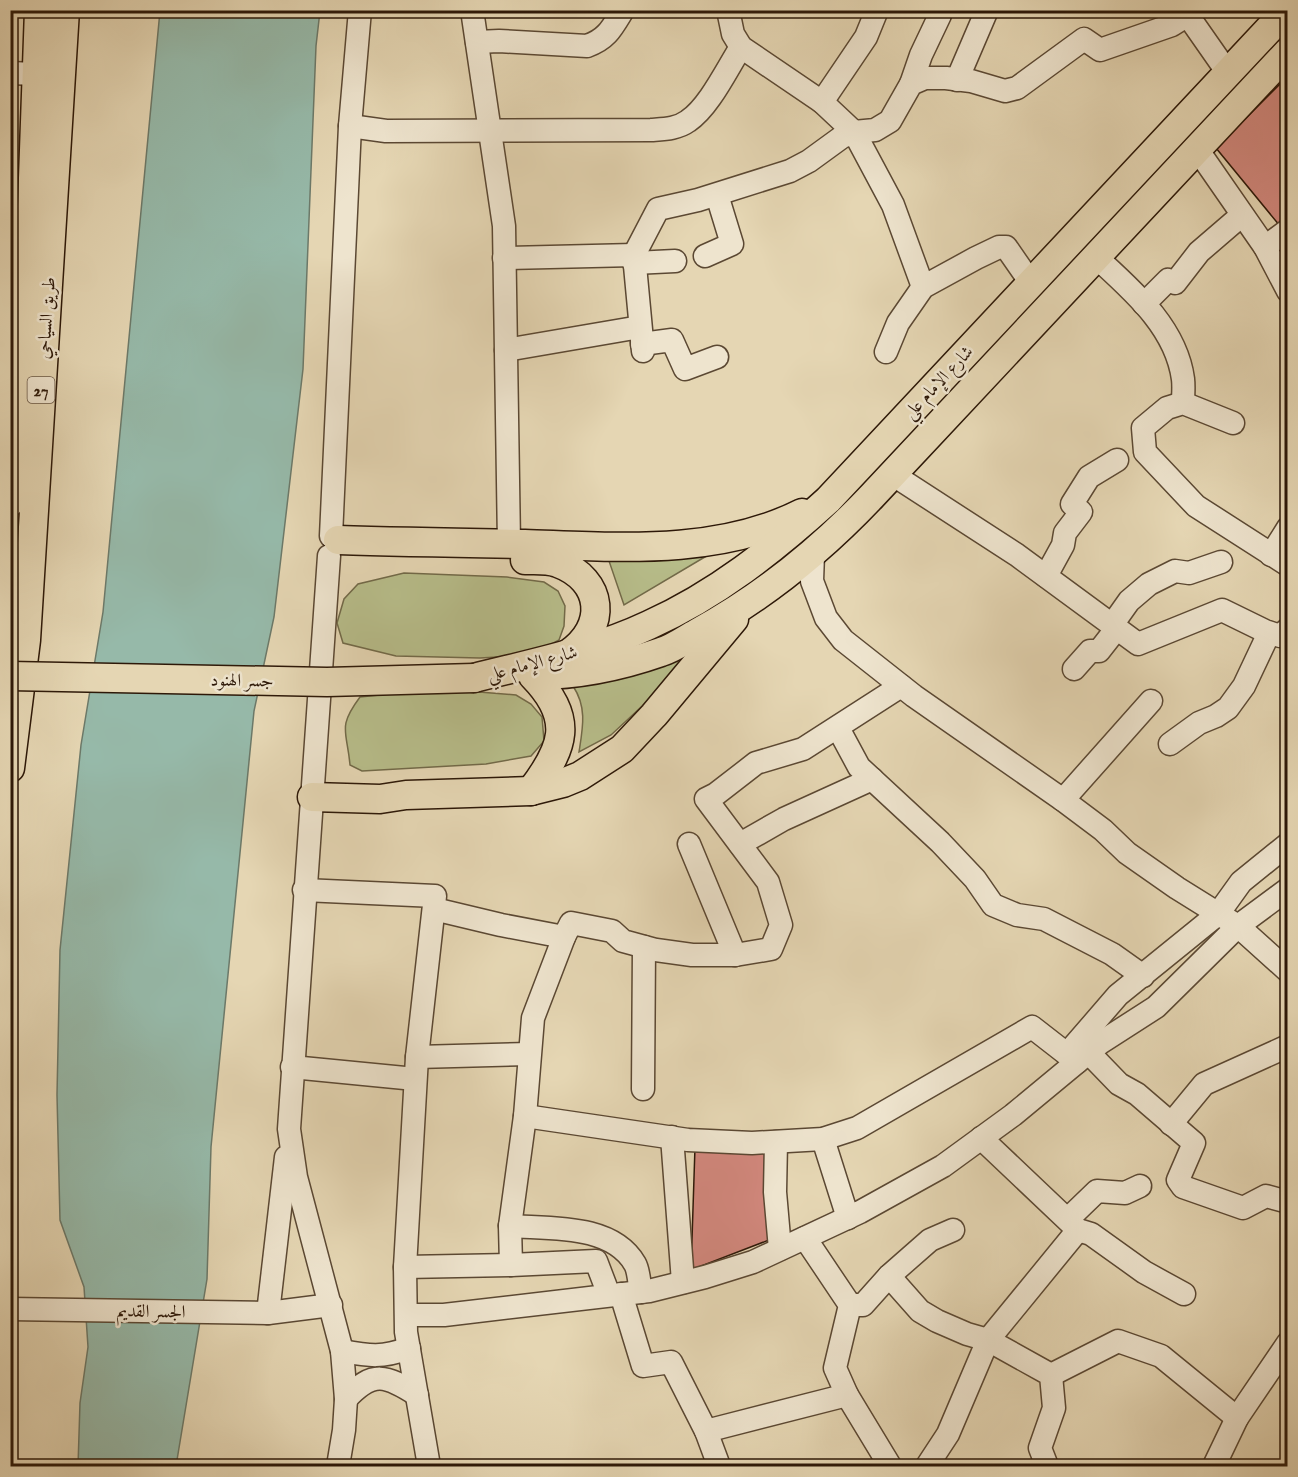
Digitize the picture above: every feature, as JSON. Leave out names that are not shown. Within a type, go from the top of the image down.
[{"type":"main road","name":"طريق السياحي","points":[[10,502],[21,233],[23,74],[39,10]]},
{"type":"main road","name":"طريق السياحي","points":[[10,768],[26,640],[65,10]]},
{"type":"main road","name":"شارع الإمام علي","points":[[474,678],[568,654],[649,626],[700,598],[782,542],[832,496],[1287,10]]},
{"type":"main road","name":"شارع الإمام علي","points":[[474,678],[562,675],[608,667],[663,652],[749,601],[813,554],[857,512],[1197,149],[1283,65]]},
{"type":"main road","points":[[334,546],[509,544],[653,548],[713,540],[762,530],[786,521],[832,496],[857,512]]},
{"type":"main road","points":[[334,546],[558,563],[582,578],[591,592],[595,605],[596,618],[593,628],[582,643],[568,654]]},
{"type":"main road","points":[[313,791],[380,799],[406,795],[531,791],[551,787],[580,776],[622,749],[654,715],[749,601]]},
{"type":"main road","points":[[531,791],[548,769],[557,751],[561,730],[557,709],[548,690],[533,675]]},
{"type":"main road","name":"جسر الهنود","points":[[10,676],[327,682],[474,678]]},
{"type":"street","points":[[268,1313],[289,1129],[304,890],[334,546],[350,126],[360,10]]},
{"type":"street","points":[[472,10],[504,226],[509,544]]},
{"type":"street","points":[[477,42],[587,46],[600,41],[608,34],[623,10]]},
{"type":"street","points":[[728,10],[733,34],[741,47],[822,102],[854,132],[893,205],[923,287]]},
{"type":"street","points":[[822,102],[866,37],[877,10]]},
{"type":"street","points":[[957,80],[987,10]]},
{"type":"street","points":[[911,84],[925,78],[971,81],[1005,91],[1017,88],[1084,39],[1100,50],[1172,25],[1186,13],[1228,73]]},
{"type":"street","points":[[642,341],[634,259],[658,208],[717,195],[790,171],[842,136],[875,130],[890,121],[911,84],[921,55],[940,15]]},
{"type":"street","points":[[350,126],[386,131],[673,128],[688,122],[697,113],[741,47]]},
{"type":"street","points":[[1197,149],[1265,247],[1287,291]]},
{"type":"street","points":[[705,256],[732,244],[717,195]]},
{"type":"street","points":[[1144,304],[1168,280],[1175,283],[1199,252],[1242,215]]},
{"type":"street","points":[[1265,247],[1287,230]]},
{"type":"street","points":[[886,352],[898,323],[923,287],[999,247],[1006,247],[1031,283]]},
{"type":"street","points":[[1096,257],[1144,304],[1166,332],[1183,379],[1183,403]]},
{"type":"street","points":[[504,258],[675,261]]},
{"type":"street","points":[[506,350],[672,340],[685,369],[717,357]]},
{"type":"street","points":[[1233,423],[1183,403],[1167,408],[1143,428],[1145,452],[1196,506],[1279,560],[1287,528]]},
{"type":"street","points":[[1046,576],[1063,545],[1065,533],[1081,512],[1072,504],[1089,477],[1117,460]]},
{"type":"street","points":[[892,474],[1017,555],[1138,644],[1222,610],[1278,631],[1228,708],[1199,723],[1170,744]]},
{"type":"street","points":[[813,554],[812,581],[826,618],[843,640],[901,686],[1103,830],[1127,854],[1238,926],[1287,971]]},
{"type":"street","points":[[1074,669],[1090,651],[1099,651],[1129,601],[1149,584],[1175,570],[1189,573],[1221,562]]},
{"type":"street","points":[[434,909],[501,925],[612,931],[623,941],[692,955],[735,955],[771,950],[781,925],[768,882],[706,799],[756,763],[803,749],[901,686]]},
{"type":"street","points":[[1063,800],[1151,701]]},
{"type":"street","points":[[838,728],[860,766],[940,842],[975,879],[993,905],[1017,915],[1044,919],[1112,954],[1143,976]]},
{"type":"street","points":[[740,844],[784,819],[872,779]]},
{"type":"street","points":[[689,844],[735,955]]},
{"type":"street","points":[[1078,1056],[1118,995],[1218,914],[1241,882],[1287,844]]},
{"type":"street","points":[[407,1315],[444,1315],[624,1293],[683,1282],[753,1262],[848,1218],[943,1166],[981,1138],[1078,1056],[1156,1006],[1238,926],[1287,889]]},
{"type":"street","points":[[304,890],[435,896],[417,1057],[405,1267],[406,1332],[429,1467]]},
{"type":"street","points":[[511,1265],[510,1226],[525,1116],[533,1018],[567,930]]},
{"type":"street","points":[[643,1089],[644,947]]},
{"type":"street","points":[[525,1116],[672,1137],[752,1143],[823,1139],[857,1128],[1032,1027],[1137,1094],[1194,1143],[1178,1180],[1183,1187],[1242,1208],[1266,1196],[1287,1202]]},
{"type":"street","points":[[1171,1124],[1204,1084],[1287,1046]]},
{"type":"street","points":[[417,1057],[529,1054]]},
{"type":"street","points":[[292,1067],[416,1079]]},
{"type":"street","points":[[289,1129],[296,1178],[342,1351],[346,1399],[338,1467]]},
{"type":"street","points":[[672,1137],[683,1282]]},
{"type":"street","points":[[981,1138],[1073,1225],[1091,1234],[1144,1272],[1184,1294]]},
{"type":"street","points":[[823,1139],[848,1218]]},
{"type":"street","points":[[776,1142],[775,1192],[780,1250]]},
{"type":"street","points":[[927,1467],[948,1434],[988,1340],[1097,1191],[1125,1193],[1140,1186]]},
{"type":"street","points":[[510,1226],[593,1233],[610,1240],[624,1250],[636,1266],[624,1293]]},
{"type":"street","points":[[850,1305],[863,1305],[889,1276],[930,1240],[953,1230]]},
{"type":"street","points":[[805,1238],[850,1305],[835,1368],[847,1395],[890,1467]]},
{"type":"street","points":[[405,1267],[596,1261],[624,1293],[643,1366],[671,1362],[706,1431],[719,1467]]},
{"type":"street","points":[[889,1276],[920,1311],[957,1330],[988,1340],[1051,1375]]},
{"type":"street","name":"الجسر القديم","points":[[10,1309],[268,1313],[331,1305]]},
{"type":"street","points":[[1051,1375],[1118,1341],[1161,1356],[1237,1418]]},
{"type":"street","points":[[1216,1466],[1237,1418],[1287,1344]]},
{"type":"street","points":[[342,1351],[376,1356],[409,1348]]},
{"type":"street","points":[[1047,1467],[1040,1448],[1054,1408],[1051,1375]]},
{"type":"street","points":[[346,1399],[358,1386],[376,1378],[396,1381],[417,1395]]},
{"type":"street","points":[[706,1431],[847,1395]]},
{"type":"green space","points":[[720,548],[624,605],[608,558]]},
{"type":"green space","points":[[404,573],[507,577],[544,582],[558,591],[565,606],[564,626],[559,640],[532,655],[480,658],[396,656],[343,643],[337,623],[344,599],[358,584]]},
{"type":"green space","points":[[699,645],[653,696],[611,735],[579,752],[583,726],[582,710],[573,686]]},
{"type":"green space","points":[[479,692],[516,695],[531,704],[542,717],[544,741],[531,756],[486,764],[362,771],[350,765],[346,723],[360,697],[399,693]]},
{"type":"shaded area","points":[[160,11],[320,11],[316,46],[303,369],[274,617],[254,711],[211,1147],[207,1279],[176,1466],[78,1466],[80,1403],[88,1347],[84,1287],[60,1220],[57,1095],[60,950],[81,745],[103,612]]},
{"type":"building","points":[[1284,80],[1288,82],[1288,221],[1280,226],[1216,148]]},
{"type":"building","points":[[695,1147],[769,1151],[769,1240],[691,1270]]}]
